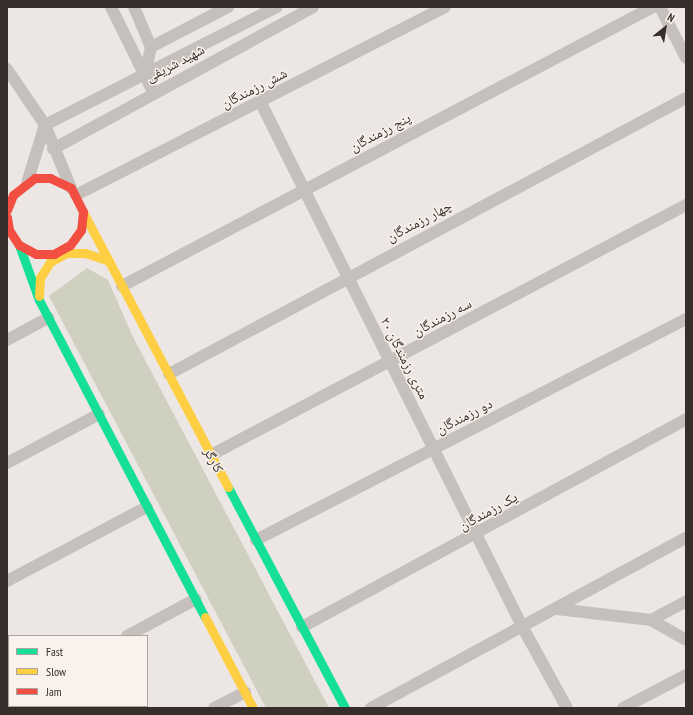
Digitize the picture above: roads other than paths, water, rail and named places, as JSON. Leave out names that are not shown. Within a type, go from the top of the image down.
[{"type":"street","points":[[111,7],[153,92]]},
{"type":"street","points":[[134,7],[150,47],[145,75]]},
{"type":"street","points":[[150,47],[228,7]]},
{"type":"street","name":"شهید شریفی","points":[[45,125],[277,7]]},
{"type":"street","name":"شهید شریفی","points":[[54,149],[153,92],[313,7]]},
{"type":"street","name":"شش رزمندگان","points":[[74,192],[260,101],[444,7]]},
{"type":"street","name":"پنج رزمندگان","points":[[122,286],[304,189],[653,7]]},
{"type":"street","points":[[660,7],[686,58]]},
{"type":"street","points":[[7,69],[45,125],[54,149],[74,192]]},
{"type":"street","name":"چهار رزمندگان","points":[[169,374],[347,276],[686,98]]},
{"type":"street","name":"۲۰ متری رزمندگان","points":[[260,101],[523,628],[567,708]]},
{"type":"street","points":[[26,183],[45,125]]},
{"type":"street","points":[[7,210],[13,195],[26,183],[35,178],[50,178],[74,192]]},
{"type":"street","name":"کارگر","points":[[74,192],[83,212],[345,708]]},
{"type":"street","name":"سه رزمندگان","points":[[211,455],[686,205]]},
{"type":"street","points":[[7,217],[8,234],[19,245],[36,254],[54,254],[70,245],[77,235],[83,212]]},
{"type":"street","points":[[19,245],[39,300],[48,318],[253,708]]},
{"type":"street","points":[[39,300],[40,278],[50,262],[62,255],[85,253],[109,261]]},
{"type":"street","points":[[7,340],[48,318]]},
{"type":"street","name":"دو رزمندگان","points":[[256,540],[686,319]]},
{"type":"street","points":[[7,463],[99,414]]},
{"type":"street","name":"یک رزمندگان","points":[[302,627],[476,535],[686,419]]},
{"type":"street","points":[[7,581],[147,507]]},
{"type":"street","points":[[371,708],[523,628],[686,538]]},
{"type":"street","points":[[129,635],[196,600]]},
{"type":"street","points":[[651,620],[686,601]]},
{"type":"street","points":[[557,609],[651,620],[686,640]]},
{"type":"street","points":[[623,708],[686,675]]},
{"type":"street","points":[[214,708],[244,692]]}]
